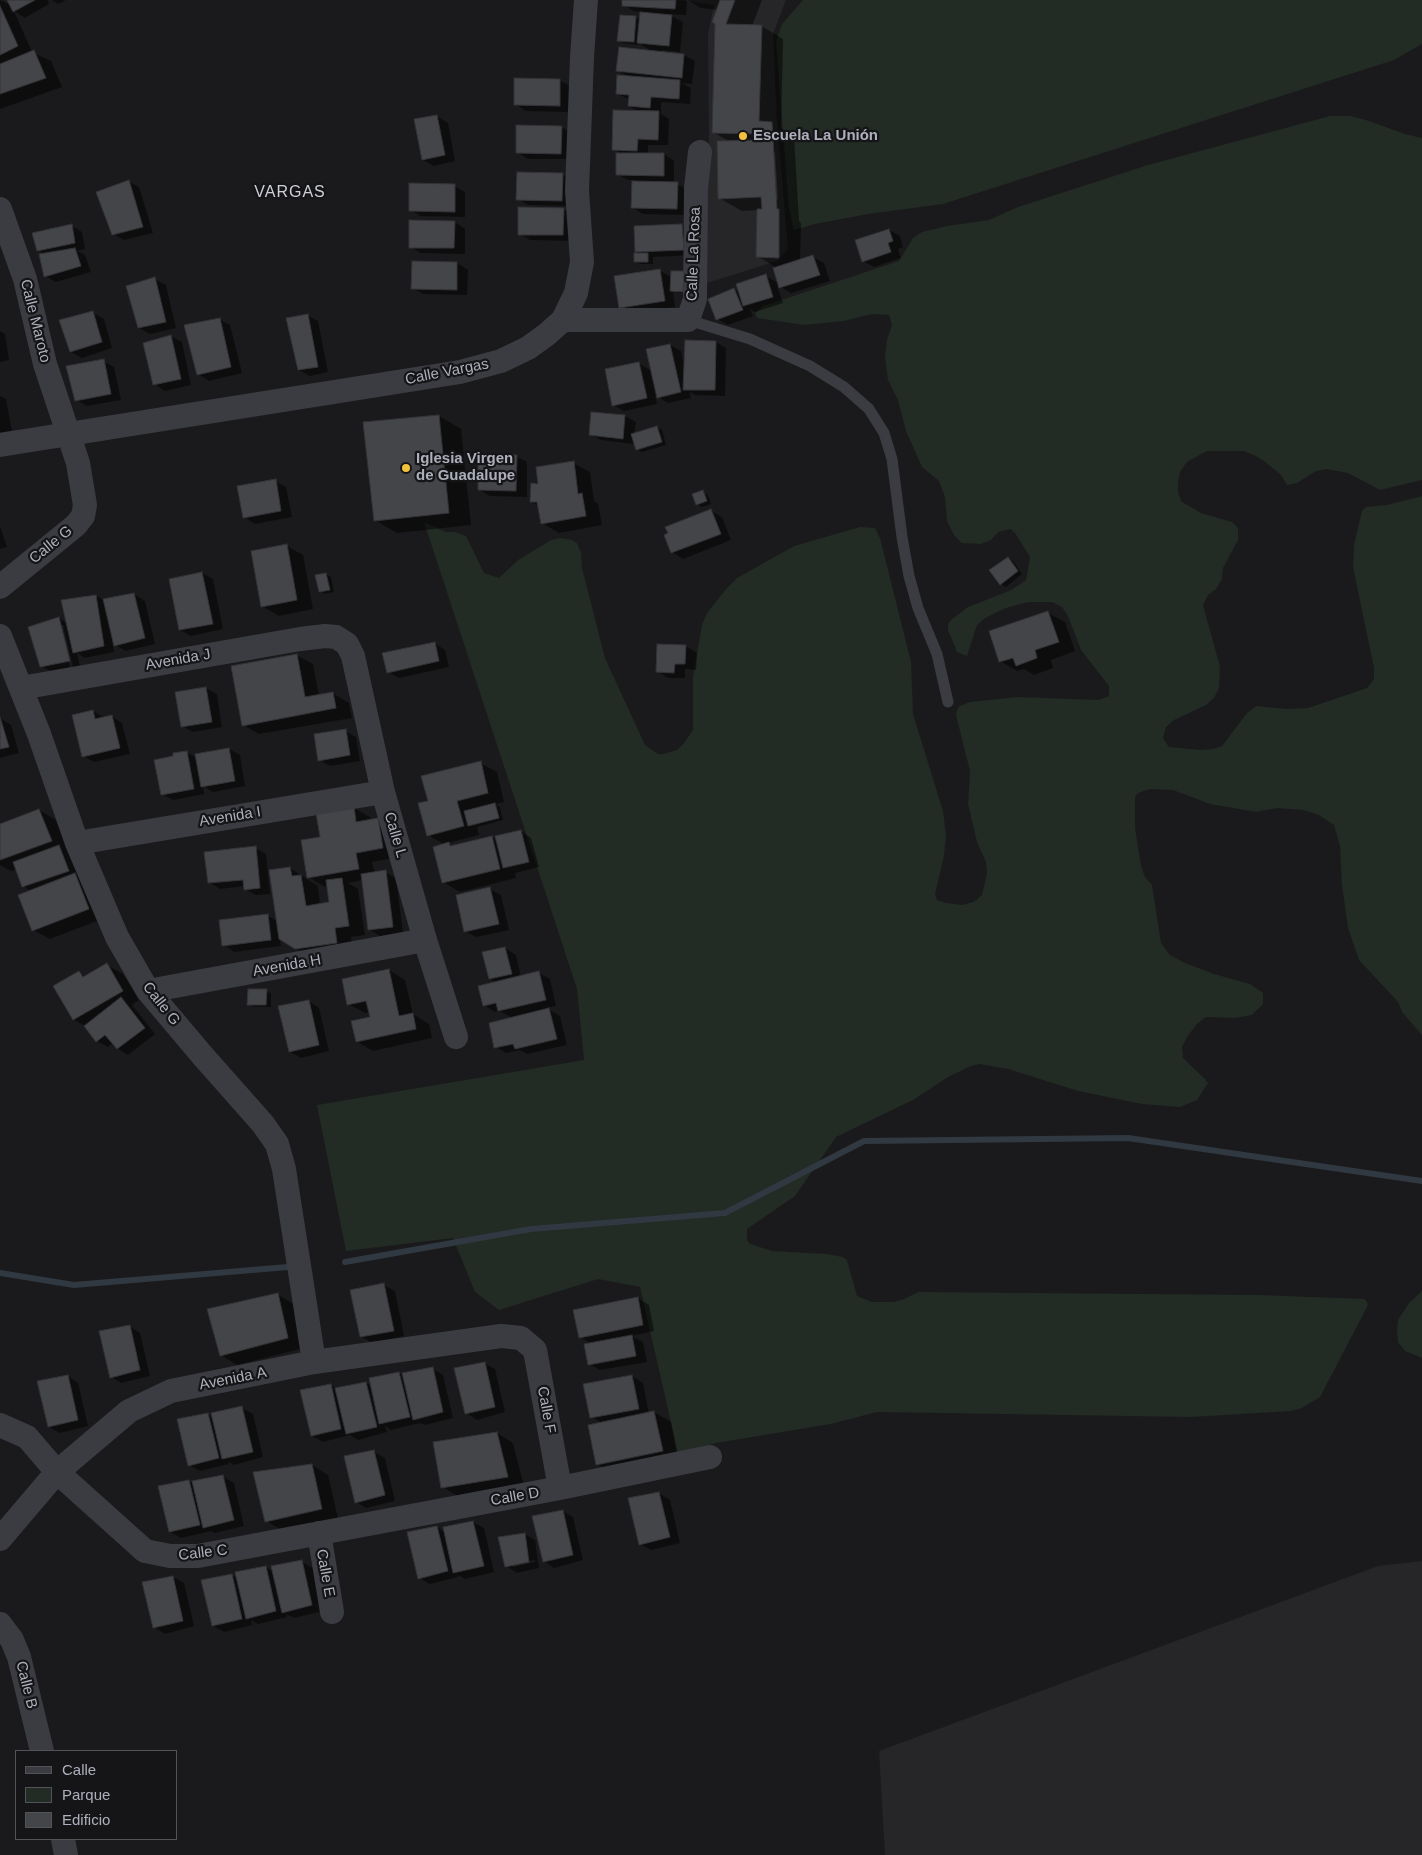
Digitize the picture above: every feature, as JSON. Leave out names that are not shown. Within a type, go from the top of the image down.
[{"type":"street","name":"Calle Vargas","points":[[0,444],[68,435],[460,372],[500,361],[528,348],[563,320],[576,293],[582,262],[577,191],[586,0]]},
{"type":"street","name":"Calle La Rosa","points":[[563,320],[688,320],[695,299],[696,188],[700,152]]},
{"type":"street","name":"Calle Maroto","points":[[0,209],[25,279],[45,364],[68,435]]},
{"type":"street","name":"Calle G","points":[[0,587],[76,525],[83,516],[85,505],[82,482],[78,463],[68,435]]},
{"type":"street","name":"Calle G","points":[[0,636],[21,688],[77,843],[117,937],[148,991],[263,1124],[277,1144],[284,1169],[314,1362]]},
{"type":"street","name":"Avenida J","points":[[21,688],[300,639],[325,636],[336,637]]},
{"type":"street","name":"Calle L","points":[[336,637],[347,644],[352,656],[383,792],[456,1037]]},
{"type":"street","name":"Avenida I","points":[[77,843],[383,792]]},
{"type":"street","name":"Avenida H","points":[[148,991],[426,940]]},
{"type":"street","name":"Avenida A","points":[[0,1539],[57,1472],[129,1411],[171,1391],[314,1362],[501,1336],[521,1338]]},
{"type":"street","name":"Calle F","points":[[521,1338],[534,1350],[560,1488]]},
{"type":"street","name":"Calle C","points":[[0,1425],[27,1438],[57,1472],[144,1551],[170,1556],[198,1556],[318,1533]]},
{"type":"street","name":"Calle D","points":[[318,1533],[560,1488],[710,1457]]},
{"type":"street","name":"Calle E","points":[[318,1533],[332,1612]]},
{"type":"street","name":"Calle B","points":[[0,1624],[12,1640],[19,1657],[42,1750]]},
{"type":"street","points":[[62,1840],[66,1855]]},
{"type":"lane","points":[[688,320],[750,339],[810,366],[844,387],[869,409],[884,433],[892,460],[909,576],[918,608],[937,654],[948,702]]},
{"type":"shaded area","name":"Escuela La Unión","points":[[678,0],[786,0],[773,34],[777,120],[788,249],[777,261],[704,284],[709,153],[708,34],[714,5]]},
{"type":"shaded area","points":[[1422,1561],[1422,1855],[885,1855],[879,1751],[1378,1566]]},
{"type":"green space","points":[[803,0],[1422,0],[1422,44],[1394,60],[943,204],[868,214],[794,230],[789,209],[776,41],[782,24]]},
{"type":"green space","points":[[1330,116],[1350,116],[1422,138],[1422,480],[1380,490],[1348,473],[1326,469],[1316,471],[1297,483],[1287,485],[1281,475],[1264,461],[1243,451],[1207,451],[1187,462],[1180,472],[1178,483],[1178,493],[1182,502],[1201,513],[1232,522],[1238,528],[1238,540],[1223,568],[1222,579],[1216,589],[1208,595],[1203,605],[1220,667],[1219,688],[1214,698],[1206,705],[1174,720],[1166,727],[1163,738],[1169,747],[1201,750],[1213,749],[1222,746],[1247,713],[1256,706],[1287,709],[1308,708],[1367,688],[1374,679],[1374,668],[1353,567],[1354,545],[1362,511],[1366,507],[1387,505],[1422,496],[1422,1035],[1402,1012],[1398,1002],[1359,960],[1348,928],[1342,885],[1340,846],[1334,825],[1319,815],[1303,810],[1277,808],[1256,812],[1210,804],[1173,790],[1150,789],[1138,793],[1135,797],[1135,828],[1141,866],[1145,877],[1152,885],[1161,943],[1170,955],[1185,963],[1214,974],[1250,984],[1263,993],[1263,1004],[1252,1015],[1235,1018],[1206,1017],[1197,1024],[1187,1037],[1182,1047],[1183,1058],[1208,1083],[1197,1100],[1180,1107],[1142,1104],[1078,1091],[1008,1069],[979,1064],[971,1066],[948,1077],[913,1100],[836,1137],[795,1196],[747,1229],[747,1240],[750,1244],[772,1251],[826,1254],[843,1257],[847,1260],[857,1296],[872,1302],[894,1302],[918,1292],[1259,1295],[1365,1299],[1368,1304],[1366,1309],[1320,1397],[1302,1408],[1291,1411],[1191,1417],[877,1412],[831,1424],[716,1443],[678,1453],[640,1287],[598,1279],[499,1310],[475,1292],[453,1238],[346,1251],[317,1105],[584,1060],[577,989],[424,522],[446,532],[455,532],[466,536],[484,573],[499,578],[518,560],[551,540],[561,538],[577,543],[581,553],[582,568],[605,658],[645,745],[658,754],[677,750],[693,730],[693,676],[702,625],[707,613],[726,589],[737,578],[794,546],[860,527],[875,528],[880,538],[911,662],[913,714],[943,811],[946,835],[944,856],[935,894],[937,900],[946,903],[962,905],[974,902],[982,895],[987,873],[986,862],[977,842],[968,804],[970,771],[956,715],[957,710],[960,706],[970,702],[1018,697],[1099,700],[1109,696],[1109,686],[1081,650],[1068,616],[1062,607],[1052,602],[1028,602],[1006,608],[985,618],[977,625],[967,656],[957,652],[948,630],[948,624],[968,607],[1009,591],[1026,580],[1030,557],[1015,533],[1010,529],[998,532],[991,540],[981,544],[962,543],[954,535],[947,521],[945,497],[939,481],[922,467],[906,431],[898,400],[888,380],[885,357],[887,340],[892,325],[889,315],[872,314],[844,321],[804,325],[757,318],[755,313],[763,306],[899,261],[913,238],[922,232],[989,220],[1018,207],[1148,165]]},
{"type":"green space","points":[[1422,1291],[1422,1358],[1405,1351],[1398,1342],[1397,1331],[1398,1320],[1409,1303]]},
{"type":"building","points":[[7,0],[35,0],[13,12]]},
{"type":"building","points":[[622,0],[676,0],[675,9],[622,6]]},
{"type":"building","points":[[720,0],[735,0],[726,24],[762,25],[759,121],[772,122],[777,209],[779,209],[779,258],[756,257],[757,209],[762,209],[761,197],[718,199],[717,141],[758,140],[758,134],[712,133],[715,24],[712,22]]},
{"type":"building","points":[[0,6],[18,46],[0,55]]},
{"type":"building","points":[[640,12],[672,15],[669,46],[637,43]]},
{"type":"building","points":[[620,15],[636,16],[634,42],[617,41]]},
{"type":"building","points":[[619,47],[684,54],[682,78],[616,71]]},
{"type":"building","points":[[34,50],[46,78],[0,94],[0,64]]},
{"type":"building","points":[[617,75],[680,80],[679,99],[651,97],[650,108],[628,106],[629,95],[616,94]]},
{"type":"building","points":[[514,78],[560,79],[560,106],[514,105]]},
{"type":"building","points":[[613,110],[659,111],[658,140],[638,139],[637,151],[612,150]]},
{"type":"building","points":[[437,115],[445,155],[422,160],[414,119]]},
{"type":"building","points":[[516,125],[562,126],[561,154],[516,153]]},
{"type":"building","points":[[616,153],[664,153],[664,176],[616,175]]},
{"type":"building","points":[[517,172],[563,173],[562,201],[516,200]]},
{"type":"building","points":[[129,180],[143,227],[112,235],[96,192]]},
{"type":"building","points":[[632,181],[678,182],[677,209],[631,208]]},
{"type":"building","points":[[409,183],[455,184],[455,212],[409,211]]},
{"type":"building","points":[[518,207],[564,208],[563,235],[518,235]]},
{"type":"building","points":[[409,220],[455,221],[454,248],[409,248]]},
{"type":"building","points":[[72,224],[75,243],[37,251],[32,233]]},
{"type":"building","points":[[682,224],[684,250],[635,252],[634,226]]},
{"type":"building","points":[[889,229],[893,241],[888,243],[891,252],[862,262],[855,240]]},
{"type":"building","points":[[75,248],[81,266],[44,277],[39,254]]},
{"type":"building","points":[[634,253],[648,253],[648,262],[634,262]]},
{"type":"building","points":[[813,255],[820,275],[779,288],[773,268]]},
{"type":"building","points":[[412,261],[457,262],[457,290],[411,289]]},
{"type":"building","points":[[660,269],[665,301],[619,308],[614,276]]},
{"type":"building","points":[[671,271],[684,271],[683,292],[670,291]]},
{"type":"building","points":[[766,274],[773,297],[743,306],[736,284]]},
{"type":"building","points":[[155,277],[166,322],[138,328],[126,286]]},
{"type":"building","points":[[734,288],[743,310],[716,320],[708,299]]},
{"type":"building","points":[[93,311],[102,342],[70,352],[59,320]]},
{"type":"building","points":[[308,314],[318,367],[298,370],[286,318]]},
{"type":"building","points":[[220,318],[231,367],[197,375],[184,325]]},
{"type":"building","points":[[171,335],[181,379],[153,385],[143,343]]},
{"type":"building","points":[[685,340],[716,341],[715,390],[683,390]]},
{"type":"building","points":[[670,344],[681,392],[657,398],[646,349]]},
{"type":"building","points":[[104,359],[111,394],[75,401],[66,366]]},
{"type":"building","points":[[639,362],[647,398],[612,406],[605,369]]},
{"type":"building","points":[[591,412],[625,415],[623,439],[589,435]]},
{"type":"building","name":"Iglesia Virgen de Guadalupe","points":[[439,415],[449,513],[374,521],[363,422]]},
{"type":"building","points":[[657,426],[662,442],[636,450],[631,434]]},
{"type":"building","points":[[478,454],[517,455],[516,491],[478,490]]},
{"type":"building","points":[[574,461],[578,494],[582,493],[586,516],[541,524],[537,502],[530,502],[531,483],[538,484],[536,467]]},
{"type":"building","points":[[276,479],[281,511],[243,518],[237,486]]},
{"type":"building","points":[[703,490],[707,501],[696,505],[692,494]]},
{"type":"building","points":[[711,509],[721,534],[671,553],[664,535],[668,533],[665,527]]},
{"type":"building","points":[[287,544],[297,600],[261,607],[251,551]]},
{"type":"building","points":[[1008,557],[1018,571],[1000,585],[989,570]]},
{"type":"building","points":[[202,572],[213,624],[179,630],[169,579]]},
{"type":"building","points":[[326,573],[330,590],[319,592],[315,575]]},
{"type":"building","points":[[134,593],[145,638],[114,646],[103,599]]},
{"type":"building","points":[[96,595],[104,646],[73,653],[61,600]]},
{"type":"building","points":[[1048,611],[1059,642],[1035,650],[1037,658],[1016,666],[1013,658],[999,662],[989,631]]},
{"type":"building","points":[[59,617],[70,661],[40,667],[28,627]]},
{"type":"building","points":[[435,642],[439,661],[387,673],[382,653]]},
{"type":"building","points":[[657,644],[686,645],[685,664],[675,664],[674,673],[656,672]]},
{"type":"building","points":[[297,654],[305,697],[333,692],[336,708],[242,726],[231,666]]},
{"type":"building","points":[[206,687],[212,722],[181,727],[175,692]]},
{"type":"building","points":[[93,710],[95,719],[112,715],[120,748],[82,757],[72,715]]},
{"type":"building","points":[[0,717],[9,747],[0,749]]},
{"type":"building","points":[[346,729],[350,755],[318,761],[314,734]]},
{"type":"building","points":[[229,748],[235,781],[201,787],[195,754]]},
{"type":"building","points":[[187,751],[194,789],[161,795],[154,760],[173,756],[173,753]]},
{"type":"building","points":[[481,761],[488,793],[457,801],[464,826],[427,836],[418,803],[428,801],[421,776]]},
{"type":"building","points":[[495,803],[499,818],[468,826],[464,811]]},
{"type":"building","points":[[354,806],[356,822],[378,818],[383,848],[356,853],[359,869],[307,878],[301,840],[320,837],[316,813]]},
{"type":"building","points":[[39,809],[52,841],[0,860],[0,824]]},
{"type":"building","points":[[521,830],[529,862],[503,868],[495,836]]},
{"type":"building","points":[[492,836],[500,869],[442,883],[433,847],[449,842],[450,846]]},
{"type":"building","points":[[59,845],[69,871],[22,887],[13,862]]},
{"type":"building","points":[[256,846],[260,888],[244,890],[243,880],[208,883],[204,852]]},
{"type":"building","points":[[290,867],[292,876],[301,875],[306,906],[329,902],[326,880],[342,878],[349,926],[335,928],[337,943],[295,949],[279,939],[269,870]]},
{"type":"building","points":[[386,870],[393,927],[368,930],[361,874]]},
{"type":"building","points":[[75,873],[89,909],[32,931],[18,895]]},
{"type":"building","points":[[490,887],[499,924],[464,932],[456,895]]},
{"type":"building","points":[[268,914],[271,940],[222,946],[219,920]]},
{"type":"building","points":[[505,947],[512,974],[489,979],[482,952]]},
{"type":"building","points":[[107,963],[123,991],[73,1020],[53,986],[79,971],[83,977]]},
{"type":"building","points":[[389,969],[399,1016],[413,1013],[416,1029],[356,1042],[351,1021],[370,1017],[366,1001],[347,1005],[342,979]]},
{"type":"building","points":[[539,971],[546,1000],[498,1011],[496,1003],[483,1006],[478,986]]},
{"type":"building","points":[[248,989],[267,989],[266,1005],[247,1005]]},
{"type":"building","points":[[121,997],[145,1028],[117,1049],[105,1035],[96,1042],[84,1026]]},
{"type":"building","points":[[309,1000],[319,1045],[289,1052],[278,1006]]},
{"type":"building","points":[[549,1008],[557,1039],[515,1049],[513,1044],[494,1048],[489,1023]]},
{"type":"building","points":[[384,1283],[394,1331],[360,1337],[350,1290]]},
{"type":"building","points":[[278,1293],[288,1338],[220,1356],[207,1309]]},
{"type":"building","points":[[638,1297],[643,1325],[579,1338],[573,1310]]},
{"type":"building","points":[[130,1325],[140,1370],[110,1378],[99,1331]]},
{"type":"building","points":[[632,1335],[636,1356],[588,1365],[584,1344]]},
{"type":"building","points":[[485,1362],[495,1407],[465,1414],[454,1368]]},
{"type":"building","points":[[433,1367],[443,1412],[413,1420],[402,1373]]},
{"type":"building","points":[[399,1372],[410,1417],[379,1424],[369,1378]]},
{"type":"building","points":[[68,1375],[78,1420],[48,1427],[37,1381]]},
{"type":"building","points":[[632,1375],[639,1409],[590,1418],[583,1384]]},
{"type":"building","points":[[366,1382],[377,1427],[346,1434],[335,1388]]},
{"type":"building","points":[[331,1384],[341,1429],[311,1436],[300,1390]]},
{"type":"building","points":[[242,1406],[253,1452],[222,1459],[211,1413]]},
{"type":"building","points":[[654,1411],[663,1451],[596,1465],[588,1425]]},
{"type":"building","points":[[208,1413],[219,1458],[188,1466],[177,1419]]},
{"type":"building","points":[[497,1432],[508,1477],[441,1488],[433,1442]]},
{"type":"building","points":[[374,1450],[385,1495],[355,1503],[344,1456]]},
{"type":"building","points":[[312,1464],[322,1509],[265,1522],[253,1472]]},
{"type":"building","points":[[223,1475],[234,1520],[203,1528],[192,1481]]},
{"type":"building","points":[[189,1480],[200,1525],[169,1532],[158,1486]]},
{"type":"building","points":[[659,1492],[670,1537],[639,1545],[628,1498]]},
{"type":"building","points":[[563,1510],[573,1555],[543,1562],[532,1516]]},
{"type":"building","points":[[473,1521],[484,1566],[453,1573],[443,1527]]},
{"type":"building","points":[[437,1526],[448,1571],[418,1579],[407,1532]]},
{"type":"building","points":[[525,1533],[529,1562],[505,1567],[498,1537]]},
{"type":"building","points":[[302,1560],[312,1605],[282,1613],[271,1566]]},
{"type":"building","points":[[266,1566],[276,1611],[246,1619],[235,1572]]},
{"type":"building","points":[[232,1574],[242,1619],[212,1626],[201,1580]]},
{"type":"building","points":[[173,1576],[183,1621],[153,1628],[142,1582]]},
{"type":"waterway","points":[[345,1262],[531,1229],[725,1213],[864,1141],[1128,1138],[1422,1181]]},
{"type":"waterway","points":[[0,1273],[74,1285],[288,1267]]},
{"type":"place","name":"Escuela La Unión","points":[[743,136]]},
{"type":"place","name":"Iglesia Virgen de Guadalupe","points":[[406,468]]},
{"type":"district","name":"VARGAS","points":[[290,193]]}]
